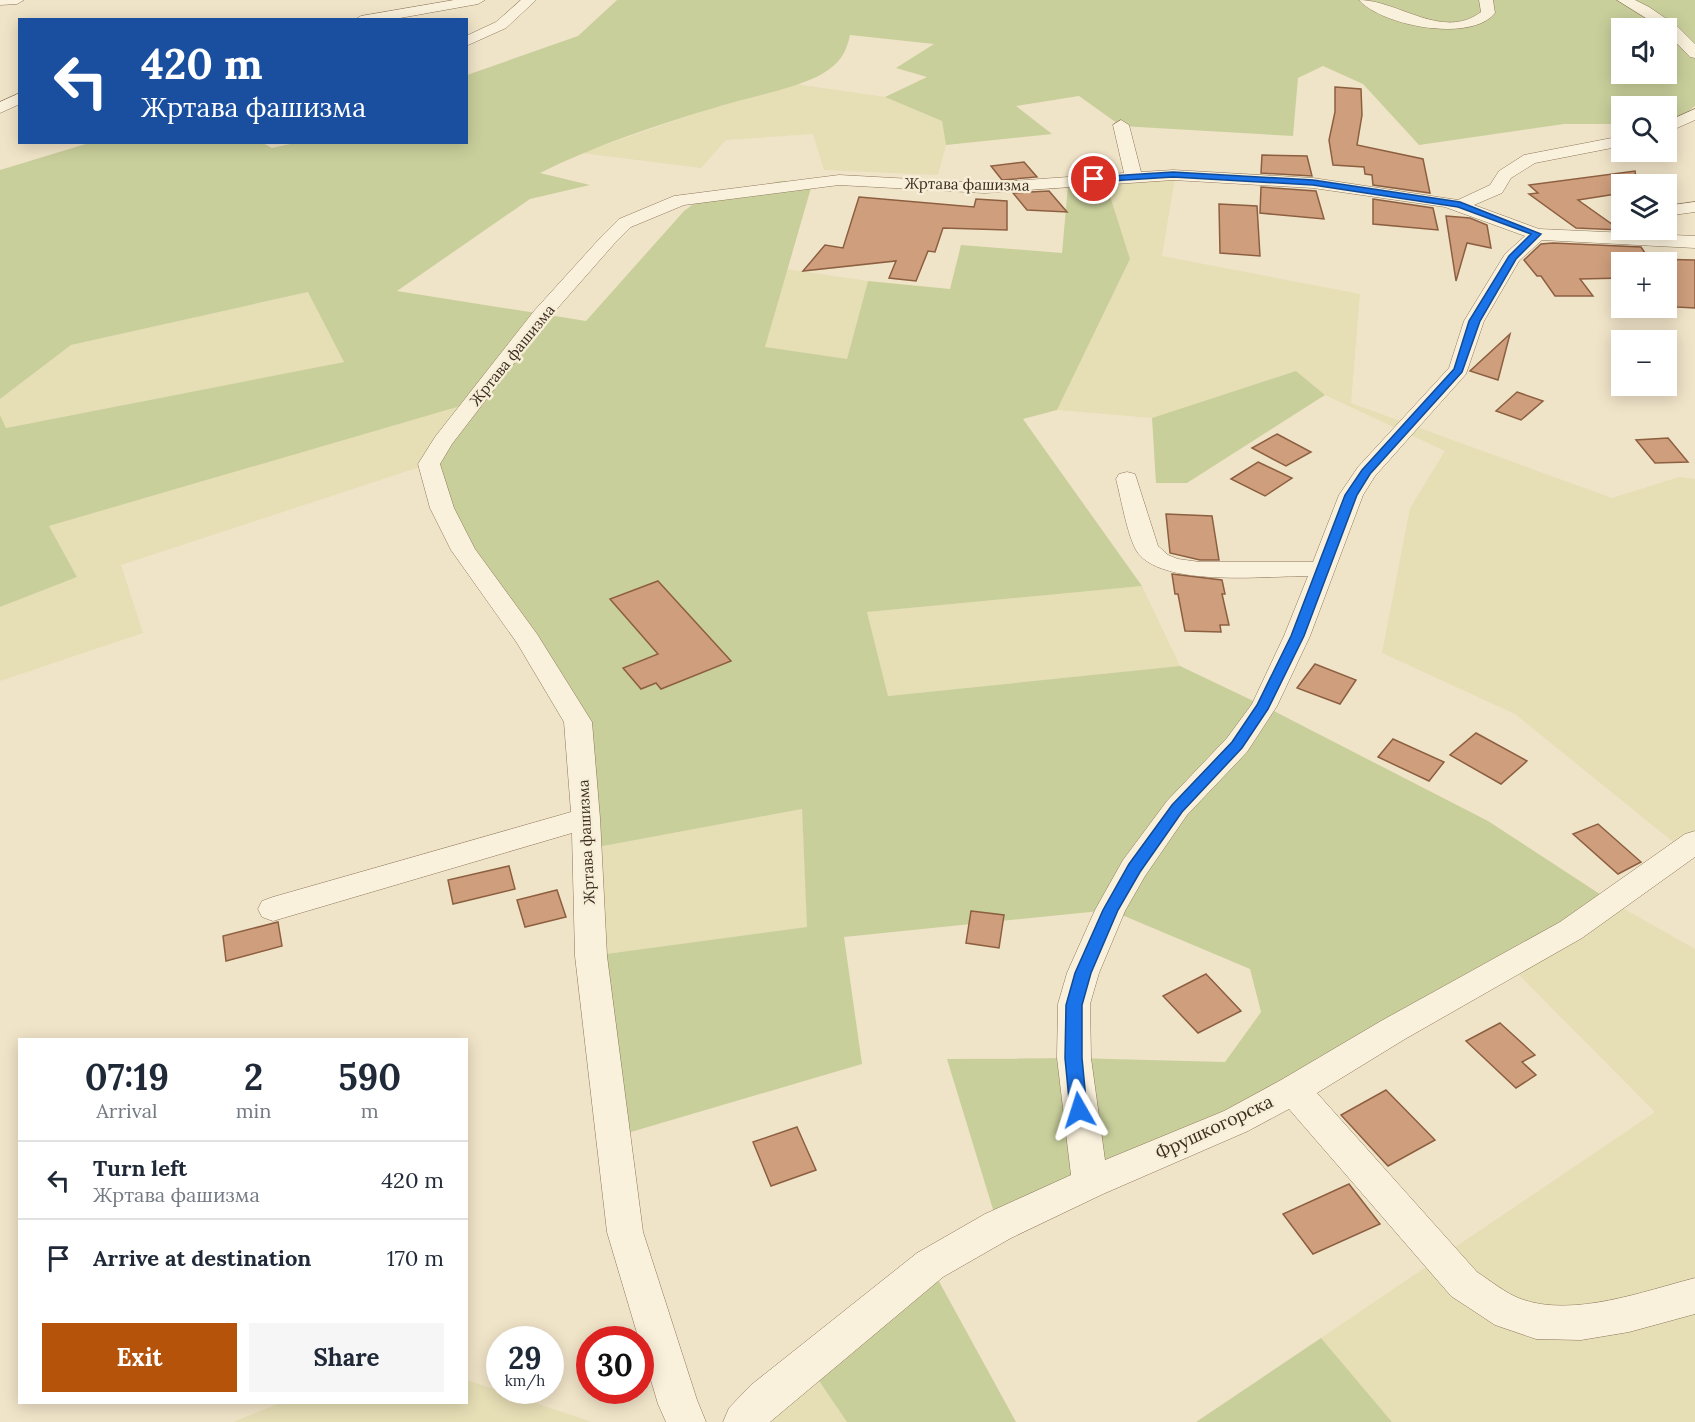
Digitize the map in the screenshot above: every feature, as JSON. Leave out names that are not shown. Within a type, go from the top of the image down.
[{"type":"street","points":[[0,1],[17,0]]},
{"type":"street","points":[[373,18],[478,0]]},
{"type":"street","points":[[468,41],[501,24],[529,0]]},
{"type":"street","points":[[1366,0],[1409,20],[1458,25],[1474,22],[1484,17],[1488,13],[1486,0]]},
{"type":"street","points":[[1624,0],[1650,14],[1684,38],[1695,54]]},
{"type":"street","points":[[1650,14],[1665,6]]},
{"type":"street","points":[[0,108],[18,99]]},
{"type":"street","points":[[1677,123],[1695,114]]},
{"type":"street","points":[[1121,124],[1128,160],[1134,176]]},
{"type":"street","points":[[1460,205],[1496,189],[1505,175],[1530,159],[1611,143]]},
{"type":"street","name":"Жртава фашизма","points":[[686,1422],[678,1404],[625,1232],[591,956],[586,818],[578,722],[528,640],[463,550],[442,508],[429,464],[443,442],[542,315],[626,223],[680,200],[839,180],[985,188],[1173,175],[1313,183],[1460,205],[1529,231],[1695,242]]},
{"type":"street","points":[[1090,1183],[1074,1058],[1074,1005],[1083,973],[1110,910],[1134,868],[1177,808],[1237,745],[1263,706],[1297,636],[1351,495],[1366,472],[1459,370],[1474,321],[1529,231],[1520,223],[1496,189]]},
{"type":"street","points":[[1677,209],[1695,207]]},
{"type":"street","points":[[1586,236],[1585,227],[1590,223],[1611,220]]},
{"type":"street","points":[[1127,479],[1147,548],[1159,560],[1173,566],[1200,569],[1323,569]]},
{"type":"street","points":[[273,909],[586,818]]},
{"type":"street","name":"Фрушкогорска","points":[[743,1422],[765,1400],[930,1265],[998,1226],[1090,1183],[1236,1120],[1293,1090],[1393,1030],[1571,930],[1695,842]]},
{"type":"street","points":[[1293,1090],[1457,1276],[1485,1300],[1516,1315],[1546,1323],[1576,1323],[1695,1296]]},
{"type":"shaded area","points":[[796,84],[885,97],[942,121],[946,145],[938,175],[824,170],[813,134],[726,140],[701,168],[581,153],[715,107]]},
{"type":"shaded area","points":[[1175,178],[1162,256],[1360,294],[1351,403],[1612,498],[1679,477],[1695,479],[1695,842],[1683,850],[1515,714],[1382,653],[1410,508],[1445,451],[1325,395],[1296,371],[1152,418],[1057,410],[1130,259],[1105,180]]},
{"type":"shaded area","points":[[786,269],[868,281],[847,359],[764,349]]},
{"type":"shaded area","points":[[309,292],[344,362],[6,428],[0,415],[0,399],[71,345]]},
{"type":"shaded area","points":[[475,401],[429,464],[121,565],[143,633],[0,681],[0,607],[77,577],[49,526]]},
{"type":"shaded area","points":[[1142,586],[1180,666],[888,696],[867,612]]},
{"type":"shaded area","points":[[802,809],[808,927],[591,956],[587,849]]},
{"type":"shaded area","points":[[1612,902],[1695,949],[1695,1422],[1392,1422],[1321,1338],[1655,1112],[1509,965]]},
{"type":"shaded area","points":[[807,1365],[847,1422],[743,1422]]},
{"type":"shaded area","points":[[468,1380],[486,1386],[486,1404],[538,1404],[592,1422],[233,1422],[278,1404],[468,1404]]},
{"type":"green space","points":[[617,0],[1695,0],[1695,106],[1680,118],[1677,118],[1677,96],[1611,96],[1611,124],[1564,124],[1419,145],[1363,84],[1323,66],[1298,78],[1293,136],[1121,126],[1079,96],[1016,106],[1052,134],[946,145],[942,121],[885,97],[927,77],[896,68],[934,44],[850,35],[844,53],[837,62],[812,79],[649,128],[583,153],[540,173],[590,185],[530,199],[397,291],[586,321],[684,211],[703,197],[781,181],[813,181],[765,347],[847,359],[868,281],[950,289],[961,245],[1062,253],[1068,186],[1105,180],[1130,259],[1057,410],[1023,419],[1142,586],[867,612],[888,696],[1180,666],[1264,706],[1488,821],[1612,902],[1393,1030],[998,1226],[947,1059],[1074,1058],[1225,1062],[1261,1012],[1250,969],[1110,910],[844,937],[862,1064],[614,1137],[591,956],[807,927],[802,809],[587,849],[578,722],[463,550],[429,464],[474,402],[49,526],[77,577],[0,607],[0,415],[6,428],[344,362],[308,292],[71,345],[0,399],[0,170],[86,144],[265,144],[272,148],[290,144],[468,144],[468,75],[578,36]]},
{"type":"green space","points":[[1296,371],[1325,395],[1187,483],[1156,483],[1152,418]]},
{"type":"green space","points":[[930,1265],[1016,1422],[847,1422],[808,1365]]},
{"type":"green space","points":[[1321,1338],[1392,1422],[1196,1422]]},
{"type":"building","points":[[1335,87],[1361,89],[1362,115],[1357,145],[1423,159],[1430,193],[1373,185],[1372,175],[1365,174],[1364,167],[1333,165],[1329,140],[1335,112]]},
{"type":"building","points":[[1262,155],[1307,156],[1312,176],[1261,173]]},
{"type":"building","points":[[1024,162],[1037,177],[1002,180],[991,166]]},
{"type":"building","points":[[1635,171],[1635,174],[1612,174]]},
{"type":"building","points":[[1611,174],[1611,195],[1578,200],[1611,224],[1611,230],[1576,228],[1529,194],[1538,193],[1529,185]]},
{"type":"building","points":[[1261,187],[1316,191],[1324,219],[1260,213]]},
{"type":"building","points":[[1049,191],[1067,212],[1027,210],[1013,193]]},
{"type":"building","points":[[859,197],[974,207],[976,199],[1007,201],[1007,230],[943,228],[935,252],[928,251],[916,281],[889,278],[896,261],[803,271],[825,245],[843,248]]},
{"type":"building","points":[[1373,199],[1433,208],[1438,230],[1373,224]]},
{"type":"building","points":[[1219,204],[1257,206],[1260,256],[1220,253]]},
{"type":"building","points":[[1446,216],[1470,218],[1487,225],[1491,248],[1467,243],[1456,281]]},
{"type":"building","points":[[1541,244],[1641,247],[1644,252],[1611,252],[1611,278],[1580,279],[1593,296],[1555,296],[1541,276],[1537,276],[1524,260]]},
{"type":"building","points":[[1677,260],[1695,260],[1695,308],[1677,307]]},
{"type":"building","points":[[1510,334],[1498,380],[1470,371]]},
{"type":"building","points":[[1517,392],[1543,401],[1521,420],[1496,411]]},
{"type":"building","points":[[1277,434],[1311,452],[1286,466],[1252,448]]},
{"type":"building","points":[[1668,438],[1688,462],[1655,463],[1636,440]]},
{"type":"building","points":[[1258,462],[1292,478],[1265,496],[1231,479]]},
{"type":"building","points":[[1166,514],[1212,516],[1219,560],[1200,560],[1170,553]]},
{"type":"building","points":[[1172,574],[1222,580],[1225,594],[1222,594],[1229,625],[1220,625],[1221,632],[1185,631]]},
{"type":"building","points":[[658,581],[731,661],[661,689],[656,683],[641,689],[623,668],[658,654],[610,599]]},
{"type":"building","points":[[1315,664],[1356,680],[1340,704],[1297,688]]},
{"type":"building","points":[[1476,733],[1527,761],[1501,784],[1450,755]]},
{"type":"building","points":[[1393,739],[1444,762],[1429,781],[1378,757]]},
{"type":"building","points":[[1598,824],[1641,862],[1618,874],[1573,834]]},
{"type":"building","points":[[509,866],[515,889],[453,904],[448,880]]},
{"type":"building","points":[[557,890],[566,917],[525,927],[517,900]]},
{"type":"building","points":[[971,911],[1004,915],[999,948],[966,943]]},
{"type":"building","points":[[278,922],[282,946],[226,961],[223,936]]},
{"type":"building","points":[[1206,974],[1241,1011],[1198,1033],[1163,996]]},
{"type":"building","points":[[1500,1023],[1535,1055],[1522,1062],[1536,1075],[1516,1088],[1466,1041]]},
{"type":"building","points":[[1386,1090],[1435,1140],[1388,1166],[1341,1115]]},
{"type":"building","points":[[797,1127],[816,1170],[771,1186],[753,1142]]},
{"type":"building","points":[[1349,1184],[1380,1224],[1313,1254],[1283,1214]]},
{"type":"route","points":[[1079,1110],[1074,1058],[1074,1005],[1083,973],[1110,910],[1134,868],[1177,808],[1237,745],[1263,706],[1297,636],[1351,495],[1366,472],[1459,370],[1474,321],[1512,258],[1537,234],[1448,202],[1313,183],[1173,175],[1094,179]]}]
